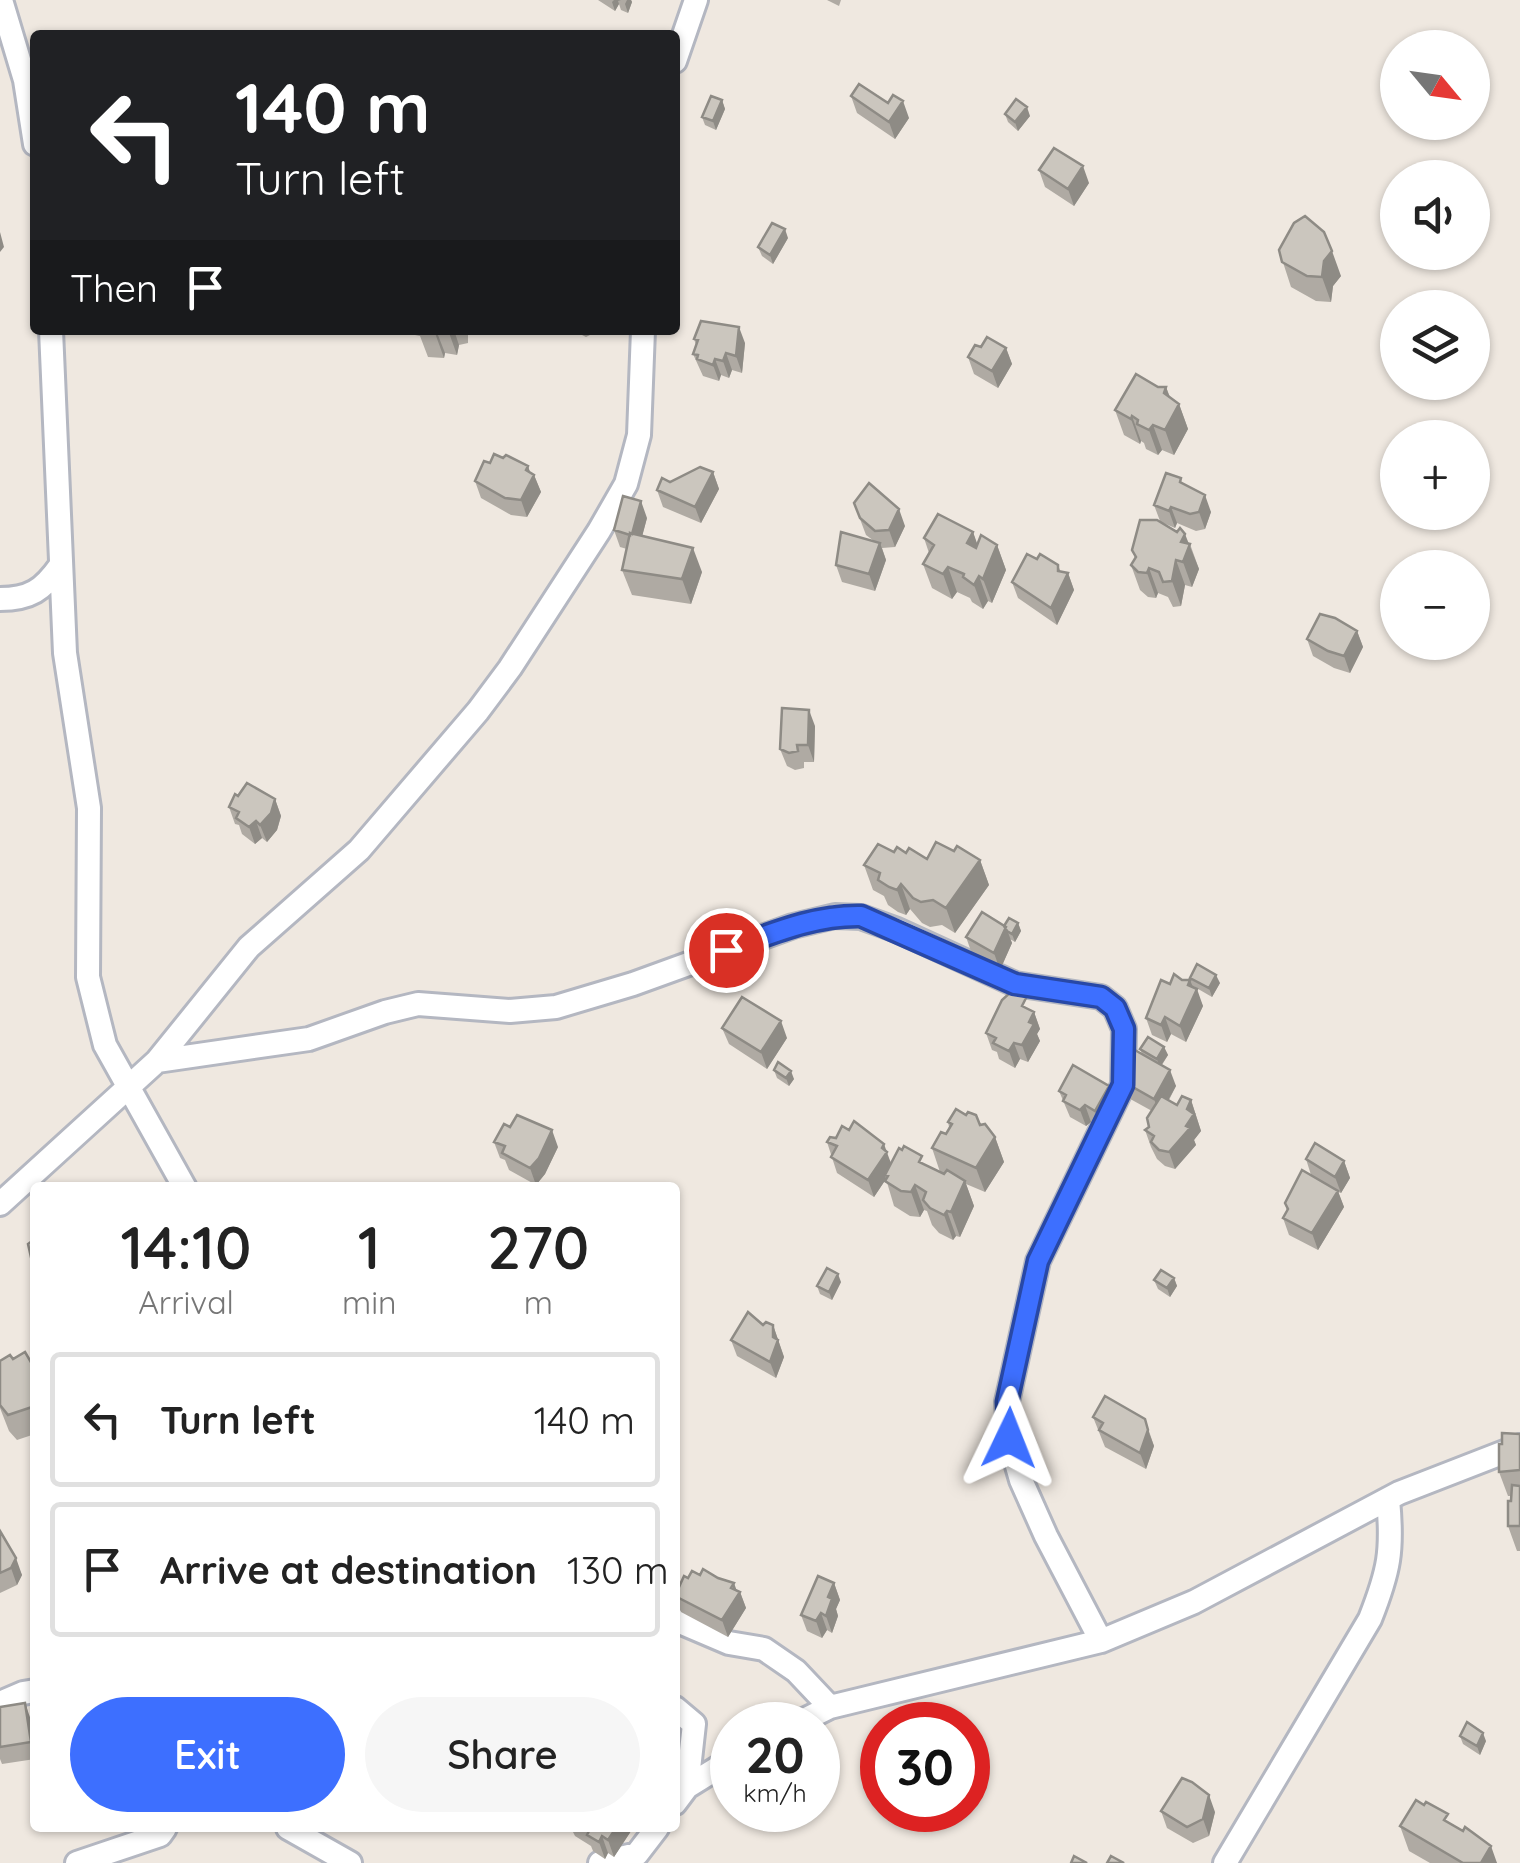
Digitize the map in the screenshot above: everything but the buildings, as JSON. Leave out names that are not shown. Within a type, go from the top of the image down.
[{"type":"street","points":[[1,0],[30,82]]},
{"type":"street","points":[[680,46],[696,0]]},
{"type":"street","points":[[51,335],[65,653],[89,808],[88,977],[104,1045],[183,1182]]},
{"type":"street","points":[[0,1204],[156,1061],[249,947],[359,850],[510,668],[626,484],[639,435],[642,335]]},
{"type":"street","points":[[0,599],[34,594],[60,566]]},
{"type":"street","points":[[156,1061],[309,1039],[418,1004],[510,1011],[556,1007],[634,984],[793,926],[835,916],[861,916],[1015,984],[1101,997],[1115,1008],[1124,1029],[1123,1085],[1038,1261],[1007,1402],[1009,1438],[1022,1480],[1046,1536],[1101,1641]]},
{"type":"street","points":[[840,1705],[1101,1641],[1194,1602],[1388,1499],[1520,1446]]},
{"type":"street","points":[[1224,1863],[1370,1619],[1386,1578],[1392,1542],[1388,1499]]},
{"type":"street","points":[[680,1622],[729,1643],[764,1649],[796,1671],[825,1702]]},
{"type":"street","points":[[0,1703],[30,1691]]},
{"type":"street","points":[[680,1712],[694,1724],[681,1795]]},
{"type":"street","points":[[681,1795],[710,1775]]},
{"type":"street","points":[[77,1863],[162,1832]]},
{"type":"street","points":[[295,1832],[350,1863]]},
{"type":"street","points":[[600,1863],[637,1854],[654,1832]]},
{"type":"route","points":[[726,950],[793,926],[835,916],[861,916],[1015,984],[1081,992],[1101,997],[1115,1008],[1124,1029],[1123,1085],[1038,1261],[1007,1402],[1009,1438]]}]
